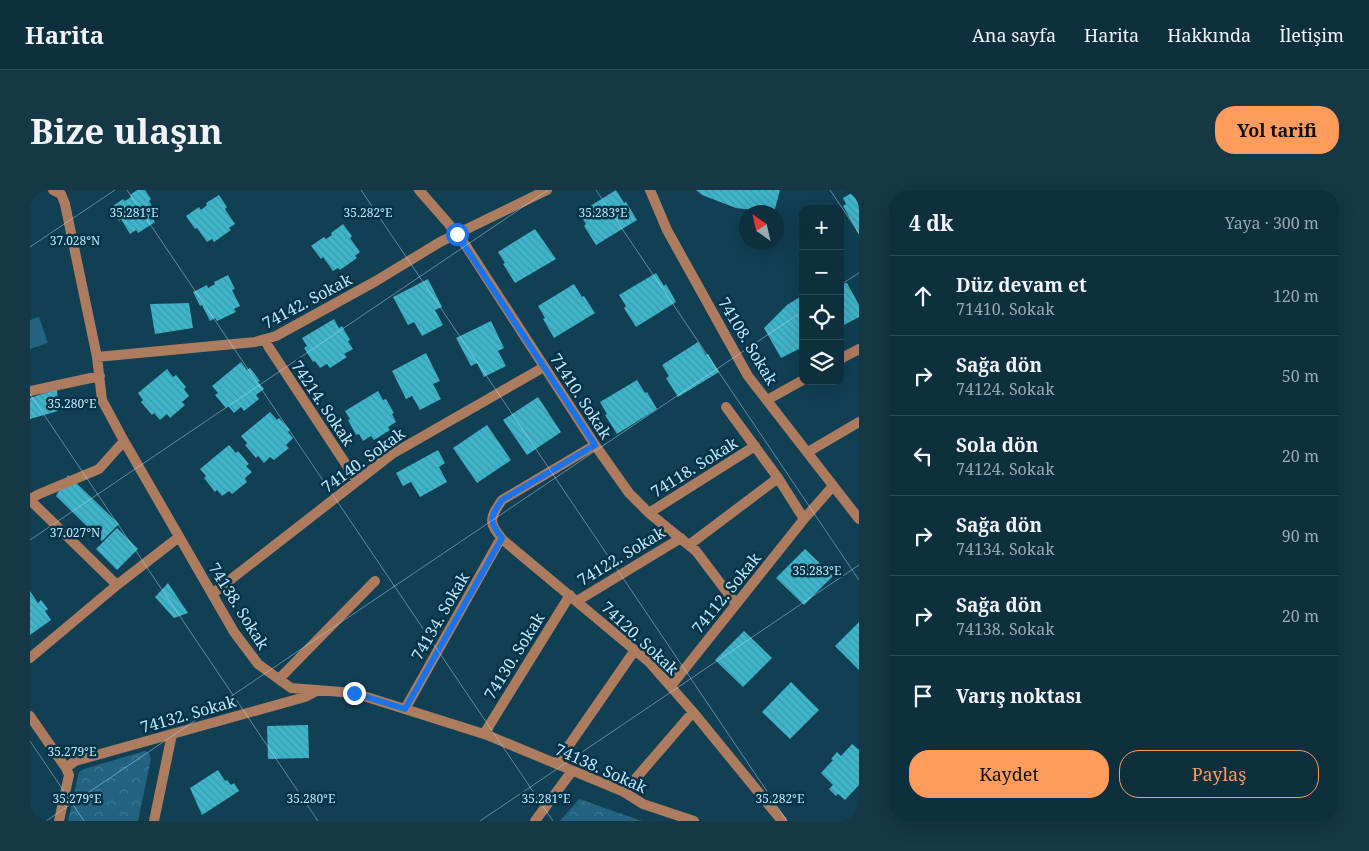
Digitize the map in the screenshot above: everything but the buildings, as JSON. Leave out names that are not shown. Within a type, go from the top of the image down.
[{"type":"street","name":"71410. Sokak","points":[[419,190],[457,234],[595,445],[629,493],[649,513],[696,551],[736,604]]},
{"type":"street","name":"74142. Sokak","points":[[97,356],[266,340],[376,281],[457,234],[547,190]]},
{"type":"street","name":"74108. Sokak","points":[[650,190],[667,230],[748,376],[859,519]]},
{"type":"street","name":"74138. Sokak","points":[[61,191],[97,356],[102,400],[124,442],[234,632],[258,664],[291,688],[354,693],[484,734],[624,792],[643,804],[694,821]]},
{"type":"street","name":"74214. Sokak","points":[[266,340],[268,346],[357,481]]},
{"type":"street","points":[[844,357],[859,349]]},
{"type":"street","name":"74140. Sokak","points":[[212,594],[392,454],[544,367]]},
{"type":"street","points":[[30,391],[100,376]]},
{"type":"street","points":[[767,400],[799,382]]},
{"type":"street","points":[[726,407],[778,478],[804,519]]},
{"type":"street","points":[[808,452],[859,422]]},
{"type":"street","points":[[117,585],[30,500],[37,495],[98,469],[124,442]]},
{"type":"street","points":[[502,538],[493,527],[492,514],[502,500],[595,445]]},
{"type":"street","name":"74118. Sokak","points":[[649,513],[755,446]]},
{"type":"street","name":"74122. Sokak","points":[[573,598],[685,541],[778,478]]},
{"type":"street","name":"74112. Sokak","points":[[671,686],[804,519],[833,486]]},
{"type":"street","points":[[30,658],[117,585],[179,537]]},
{"type":"street","name":"74120. Sokak","points":[[502,538],[649,662],[693,712],[782,821]]},
{"type":"street","name":"74134. Sokak","points":[[405,709],[502,538]]},
{"type":"street","points":[[279,679],[375,581]]},
{"type":"street","name":"74130. Sokak","points":[[484,734],[573,598]]},
{"type":"street","points":[[556,764],[635,650]]},
{"type":"street","name":"74132. Sokak","points":[[66,768],[75,761],[305,698],[318,690]]},
{"type":"street","points":[[624,792],[693,712]]},
{"type":"street","points":[[30,716],[69,775],[59,821]]},
{"type":"street","points":[[154,821],[172,734]]},
{"type":"street","points":[[535,821],[572,771]]},
{"type":"green space","points":[[39,317],[48,343],[30,349],[30,320]]},
{"type":"green space","points":[[145,751],[149,753],[151,759],[138,821],[68,821],[79,772]]},
{"type":"green space","points":[[579,799],[642,821],[560,821]]},
{"type":"route","points":[[354,693],[405,709],[502,538],[493,527],[492,514],[502,500],[595,445],[457,234]]}]
